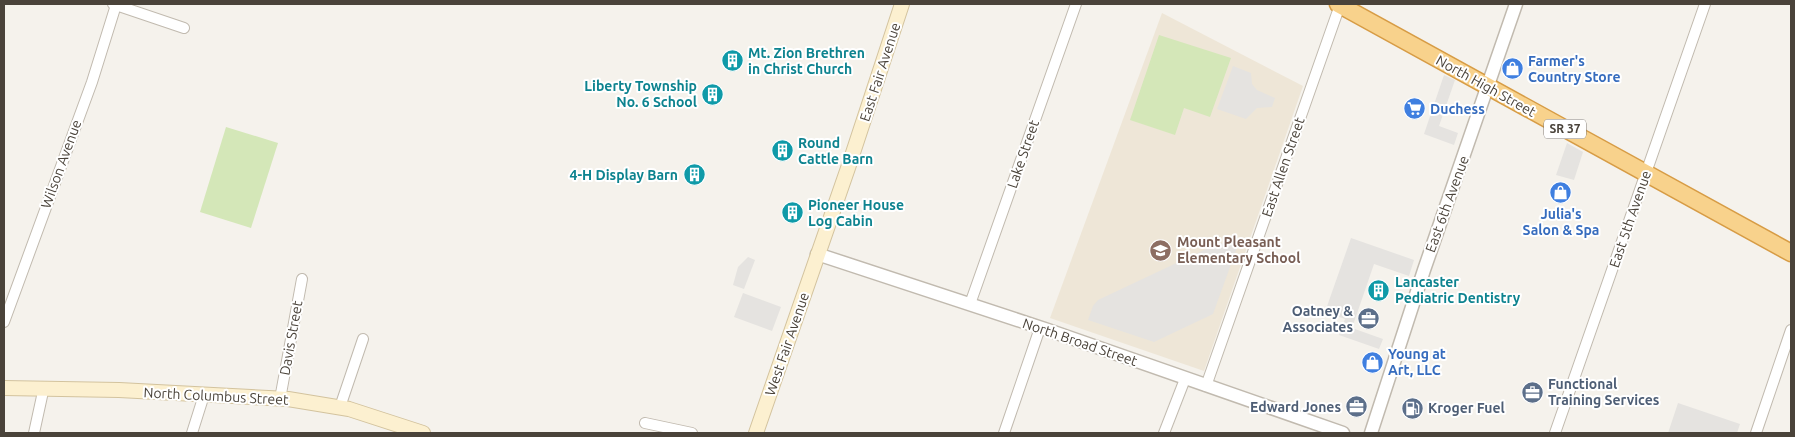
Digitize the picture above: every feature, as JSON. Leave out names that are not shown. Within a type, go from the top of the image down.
[{"type":"highway","name":"North High Street","points":[[1339,4],[1791,253]]},
{"type":"main road","name":"East Fair Avenue","points":[[818,254],[902,4]]},
{"type":"main road","name":"West Fair Avenue","points":[[756,433],[818,254]]},
{"type":"main road","name":"North Columbus Street","points":[[4,388],[44,387],[280,399],[340,408],[423,433]]},
{"type":"street","points":[[115,4],[184,28]]},
{"type":"street","name":"Wilson Avenue","points":[[4,322],[92,82],[115,4]]},
{"type":"street","name":"Lake Street","points":[[970,304],[1076,4]]},
{"type":"street","name":"East Allen Street","points":[[1206,386],[1339,4]]},
{"type":"street","name":"East 6th Avenue","points":[[1372,433],[1424,270],[1489,87],[1516,4]]},
{"type":"street","name":"East 5th Avenue","points":[[1555,433],[1705,4]]},
{"type":"street","name":"North Broad Street","points":[[818,254],[970,304],[1342,433]]},
{"type":"street","name":"Davis Street","points":[[280,399],[302,278]]},
{"type":"street","points":[[1004,433],[1040,328]]},
{"type":"street","points":[[1756,433],[1791,330]]},
{"type":"street","points":[[340,408],[363,340]]},
{"type":"street","points":[[1164,433],[1185,378]]},
{"type":"street","points":[[34,433],[44,387]]},
{"type":"street","points":[[192,433],[204,395]]},
{"type":"street","points":[[645,423],[692,433]]},
{"type":"shaded area","name":"Mount Pleasant Elementary School","points":[[1162,13],[1303,86],[1204,371],[1050,318]]},
{"type":"shaded area","points":[[1233,66],[1251,73],[1252,84],[1257,90],[1275,98],[1272,107],[1257,108],[1246,119],[1217,109]]},
{"type":"shaded area","points":[[1444,75],[1455,80],[1439,126],[1458,133],[1454,145],[1424,134]]},
{"type":"shaded area","points":[[1567,143],[1583,152],[1574,180],[1556,175]]},
{"type":"shaded area","points":[[1351,238],[1414,260],[1409,276],[1374,264],[1352,328],[1383,339],[1379,349],[1339,335],[1345,319],[1325,312]]},
{"type":"shaded area","points":[[1219,243],[1238,245],[1213,314],[1154,342],[1088,320],[1093,306],[1098,300]]},
{"type":"shaded area","points":[[748,257],[755,260],[744,289],[733,285],[738,267]]},
{"type":"shaded area","points":[[743,293],[781,307],[772,331],[734,317]]},
{"type":"shaded area","points":[[1678,403],[1740,424],[1737,433],[1668,433]]},
{"type":"green space","points":[[1159,35],[1231,58],[1210,117],[1184,108],[1175,135],[1130,120]]},
{"type":"green space","points":[[226,127],[278,143],[251,228],[200,212]]},
{"type":"place","name":"Mt. Zion Brethren in Christ Church","points":[[732,61]]},
{"type":"place","name":"Farmer's Country Store","points":[[1512,69]]},
{"type":"place","name":"Liberty Township No. 6 School","points":[[713,94]]},
{"type":"place","name":"Duchess","points":[[1414,109]]},
{"type":"place","name":"Round Cattle Barn","points":[[782,151]]},
{"type":"place","name":"4-H Display Barn","points":[[694,175]]},
{"type":"place","name":"Julia's Salon & Spa","points":[[1561,192]]},
{"type":"place","name":"Pioneer House Log Cabin","points":[[792,213]]},
{"type":"place","name":"Mount Pleasant Elementary School","points":[[1161,250]]},
{"type":"place","name":"Lancaster Pediatric Dentistry","points":[[1379,290]]},
{"type":"place","name":"Oatney & Associates","points":[[1369,319]]},
{"type":"place","name":"Young at Art, LLC","points":[[1372,362]]},
{"type":"place","name":"Functional Training Services","points":[[1532,392]]},
{"type":"place","name":"Edward Jones","points":[[1357,407]]},
{"type":"place","name":"Kroger Fuel","points":[[1412,408]]}]
